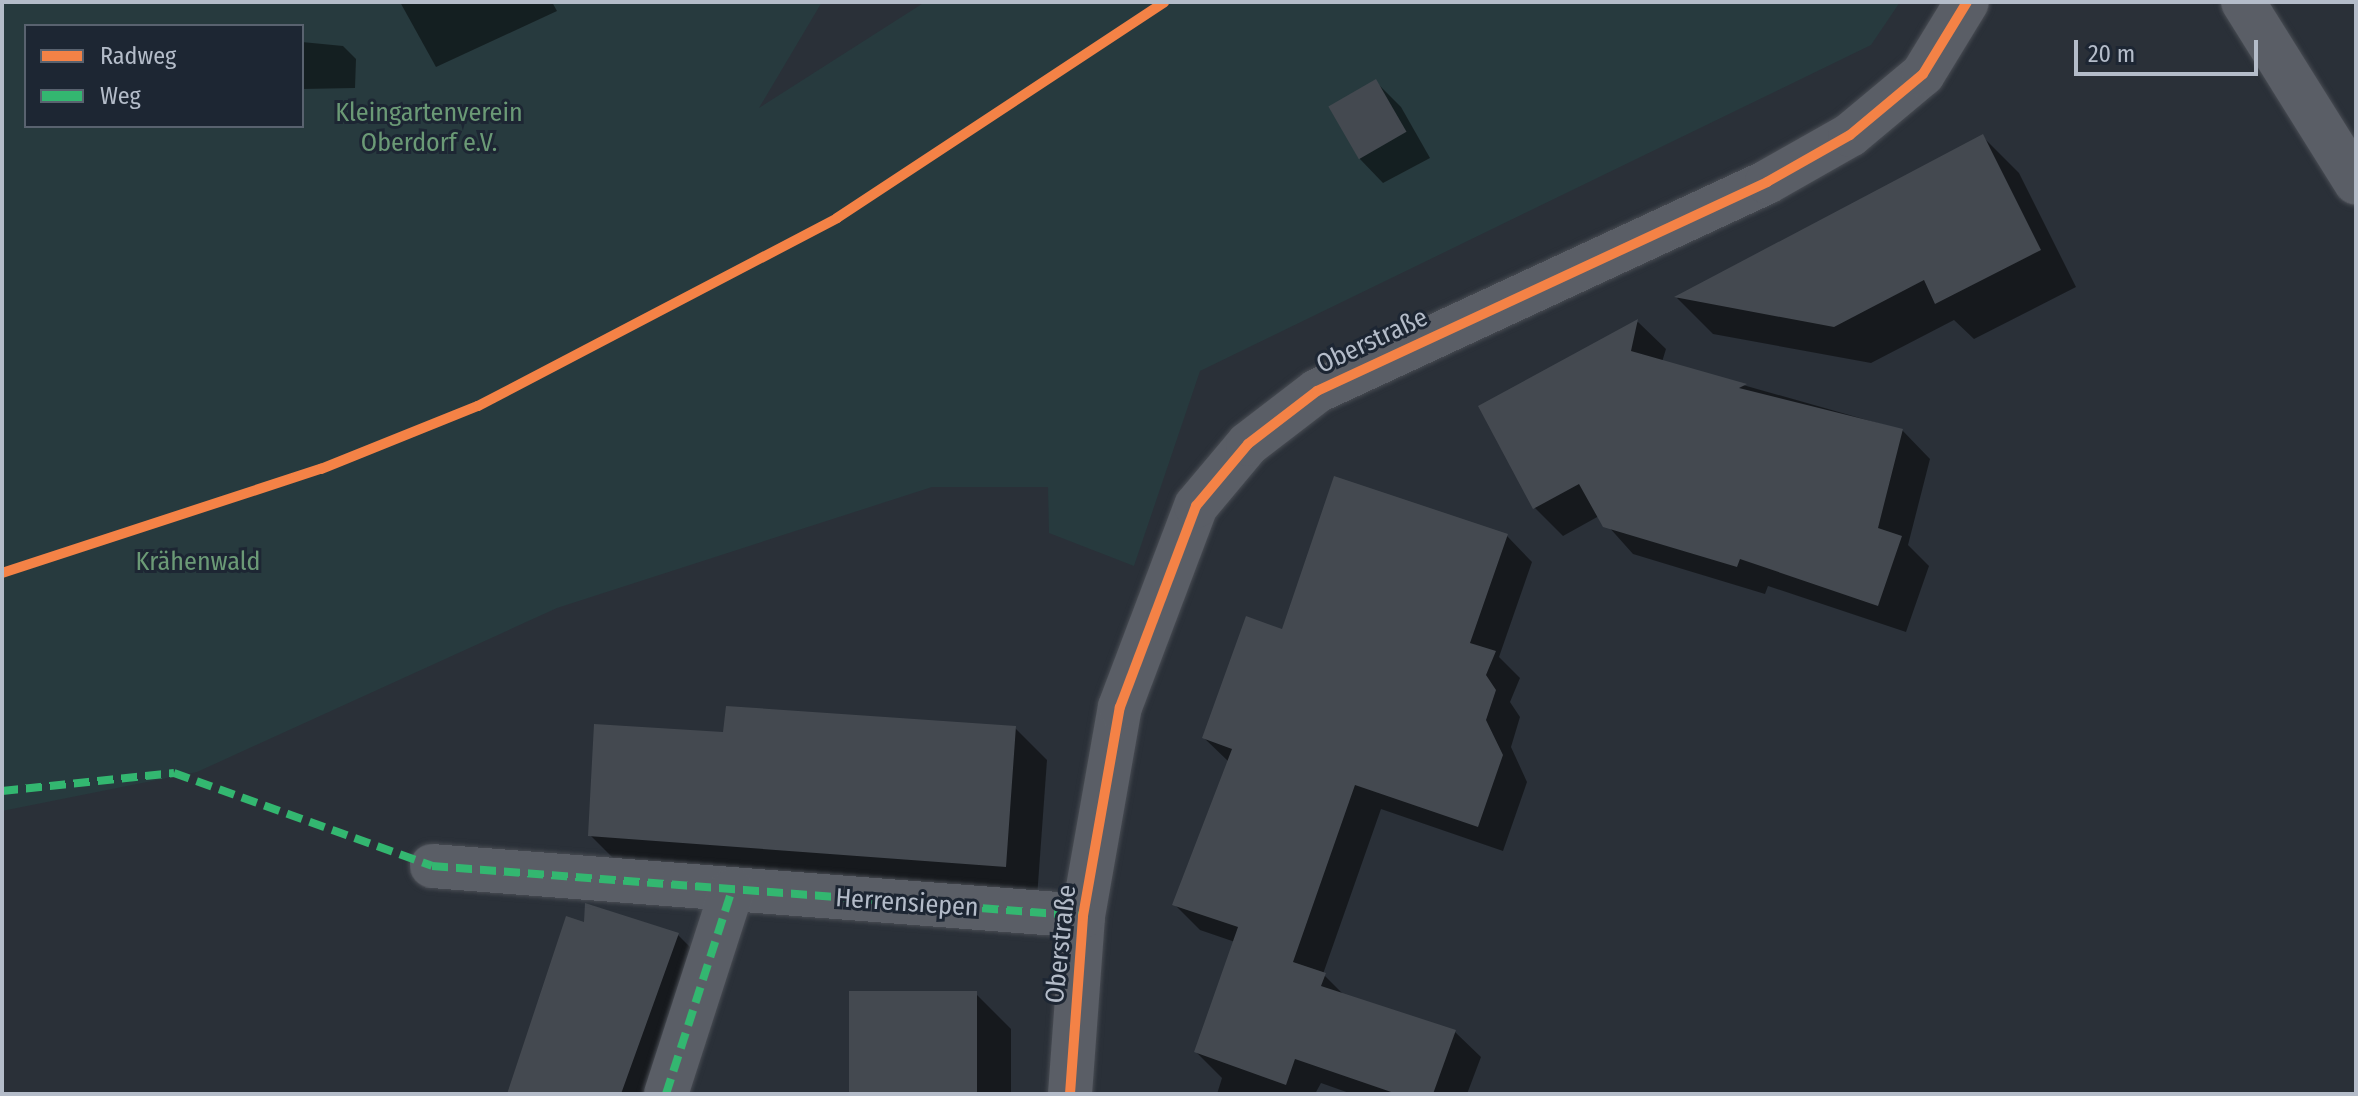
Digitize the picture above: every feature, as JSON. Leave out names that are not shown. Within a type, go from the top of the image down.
[{"type":"street","name":"Oberstraße","points":[[1070,1094],[1083,916],[1120,707],[1196,506],[1248,444],[1317,391],[1767,182],[1850,135],[1923,74],[1967,2]]},
{"type":"street","points":[[2243,2],[2356,183]]},
{"type":"street","name":"Herrensiepen","points":[[432,866],[1083,916]]},
{"type":"street","points":[[666,1094],[732,890]]},
{"type":"green space","points":[[2,2],[822,2],[759,108],[925,2],[1900,2],[1871,45],[1200,371],[1134,566],[1049,533],[1048,487],[932,487],[557,608],[197,772],[2,811]]},
{"type":"building","points":[[1376,79],[1406,132],[1359,159],[1328,106]]},
{"type":"building","points":[[1983,134],[2041,250],[1935,304],[1924,280],[1834,327],[1674,297]]},
{"type":"building","points":[[1638,319],[1631,351],[1747,384],[1739,388],[1903,429],[1878,528],[1902,536],[1878,606],[1740,559],[1737,567],[1603,527],[1579,484],[1533,509],[1478,406]]},
{"type":"building","points":[[1334,476],[1508,534],[1470,643],[1496,651],[1486,675],[1496,690],[1486,720],[1503,755],[1478,827],[1355,785],[1293,962],[1326,973],[1321,986],[1456,1030],[1433,1094],[1397,1094],[1295,1059],[1286,1085],[1194,1052],[1238,927],[1172,905],[1232,749],[1202,738],[1246,616],[1282,629]]},
{"type":"building","points":[[726,706],[1016,726],[1006,867],[588,836],[594,724],[723,732]]},
{"type":"building","points":[[585,903],[679,933],[621,1094],[507,1094],[566,916],[584,922]]},
{"type":"building","points":[[849,991],[977,991],[977,1094],[849,1094]]},
{"type":"marked path","points":[[2,791],[174,773],[432,866],[1083,916]]},
{"type":"marked path","points":[[666,1094],[732,890]]},
{"type":"cycle path","points":[[2,573],[321,469],[478,406],[837,218],[1164,2]]},
{"type":"cycle path","points":[[1070,1094],[1083,916],[1120,707],[1196,506],[1248,444],[1317,391],[1767,182],[1850,135],[1923,74],[1967,2]]},
{"type":"park label","name":"Kleingartenverein Oberdorf e.V.","points":[[429,128]]},
{"type":"park label","name":"Krähenwald","points":[[198,562]]}]
